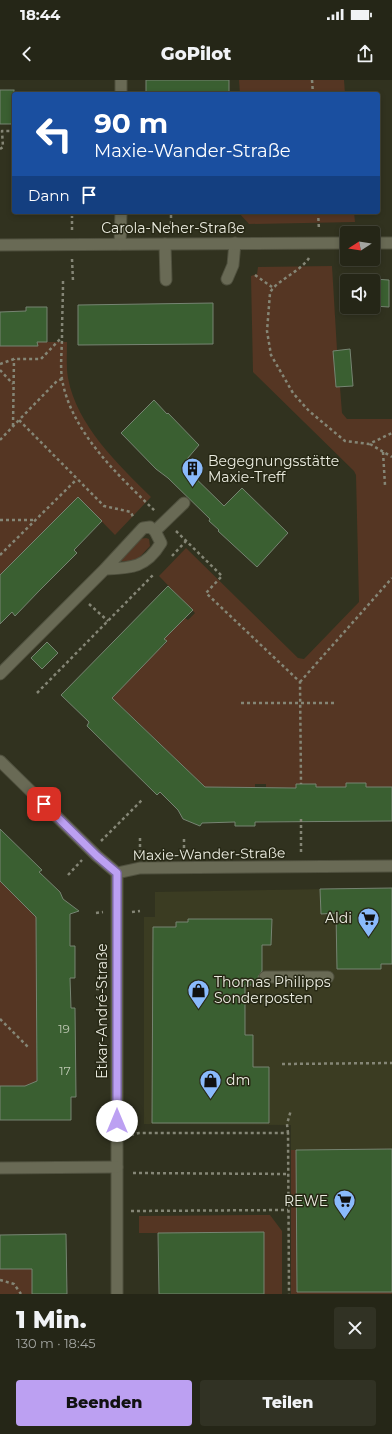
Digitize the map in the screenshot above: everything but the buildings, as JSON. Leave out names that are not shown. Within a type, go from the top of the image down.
[{"type":"street","points":[[121,80],[121,92]]},
{"type":"street","points":[[120,244],[121,214]]},
{"type":"street","points":[[227,279],[233,265],[235,243]]},
{"type":"street","name":"Carola-Neher-Straße","points":[[0,245],[340,243]]},
{"type":"street","points":[[380,243],[392,243]]},
{"type":"street","points":[[165,244],[166,280]]},
{"type":"street","points":[[155,530],[184,503]]},
{"type":"street","points":[[0,674],[105,569],[143,528],[150,527],[155,530],[161,543],[157,551],[143,563],[134,568],[105,569]]},
{"type":"street","name":"Maxie-Wander-Straße","points":[[0,761],[91,850],[117,873],[140,868],[392,866]]},
{"type":"street","name":"Etkar-André-Straße","points":[[117,873],[117,1294]]},
{"type":"street","points":[[265,977],[328,977]]},
{"type":"street","points":[[0,1168],[116,1168]]},
{"type":"path","points":[[312,80],[313,92]]},
{"type":"path","points":[[0,149],[3,147],[2,131],[12,132]]},
{"type":"path","points":[[318,214],[319,243],[307,261],[291,276],[272,287],[270,293],[267,331],[271,355],[281,375],[293,393],[309,411],[345,441],[369,444],[392,457]]},
{"type":"path","points":[[255,275],[272,287]]},
{"type":"path","points":[[63,281],[62,379],[71,408],[80,426],[123,479],[222,576],[206,592],[300,682]]},
{"type":"path","points":[[0,364],[14,359],[41,359],[62,337]]},
{"type":"path","points":[[13,426],[14,359]]},
{"type":"path","points":[[0,370],[14,384]]},
{"type":"path","points":[[0,440],[57,381],[62,379]]},
{"type":"path","points":[[19,420],[104,506],[131,512],[135,519]]},
{"type":"path","points":[[369,444],[392,433]]},
{"type":"path","points":[[383,452],[385,485]]},
{"type":"path","points":[[0,555],[77,479]]},
{"type":"path","points":[[0,520],[35,520]]},
{"type":"path","points":[[171,557],[186,541]]},
{"type":"path","points":[[37,693],[155,573]]},
{"type":"path","points":[[301,784],[300,682],[392,578]]},
{"type":"path","points":[[80,594],[108,621]]},
{"type":"path","points":[[240,703],[336,703]]},
{"type":"path","points":[[68,875],[143,799]]},
{"type":"path","points":[[301,818],[301,866]]},
{"type":"path","points":[[0,1019],[28,1047]]},
{"type":"path","points":[[282,1064],[392,1063]]},
{"type":"path","points":[[289,1294],[288,1124],[291,1110]]},
{"type":"path","points":[[117,1135],[134,1135],[139,1133],[288,1133]]},
{"type":"path","points":[[133,1173],[288,1174]]},
{"type":"path","points":[[133,1212],[288,1210]]},
{"type":"path","points":[[0,1280],[14,1284],[21,1294]]},
{"type":"shaded area","points":[[239,80],[344,80],[345,92],[240,92]]},
{"type":"shaded area","points":[[240,214],[354,214],[355,222],[249,224]]},
{"type":"shaded area","points":[[332,266],[337,350],[333,351],[336,387],[340,387],[342,413],[347,419],[392,419],[392,787],[366,787],[366,783],[346,783],[346,787],[316,787],[316,784],[296,784],[296,788],[266,788],[266,784],[255,784],[255,791],[245,787],[205,787],[121,706],[116,709],[105,699],[133,675],[157,646],[160,649],[167,642],[164,639],[185,618],[188,620],[195,613],[159,576],[186,548],[298,658],[304,659],[359,602],[356,475],[354,471],[253,372],[251,276],[257,274],[258,267]]},
{"type":"shaded area","points":[[37,342],[67,342],[68,378],[73,396],[80,412],[100,443],[151,497],[115,535],[78,497],[0,575],[0,346],[38,345]]},
{"type":"shaded area","points":[[139,539],[149,539],[150,546],[135,562],[118,561]]},
{"type":"shaded area","points":[[3,879],[8,889],[36,917],[37,1008],[40,1018],[36,1018],[37,1092],[0,1086],[0,882]]},
{"type":"shaded area","points":[[392,888],[392,1294],[291,1294],[291,1125],[144,1124],[144,917],[155,917],[155,892]]},
{"type":"shaded area","points":[[291,1150],[296,1150],[297,1292],[392,1292],[392,1294],[291,1294]]},
{"type":"shaded area","points":[[270,1215],[282,1231],[282,1294],[264,1294],[158,1233],[139,1233],[139,1216]]},
{"type":"shaded area","points":[[0,1269],[33,1269],[38,1285],[32,1285],[32,1294],[0,1294]]},
{"type":"place","name":"Begegnungsstätte Maxie-Treff","points":[[193,488]]},
{"type":"place","name":"Aldi","points":[[368,938]]},
{"type":"place","name":"Thomas Philipps Sonderposten","points":[[199,1010]]},
{"type":"place","name":"dm","points":[[211,1100]]},
{"type":"place","name":"REWE","points":[[344,1220]]},
{"type":"route","points":[[44,804],[97,856],[117,873],[117,1121]]}]
